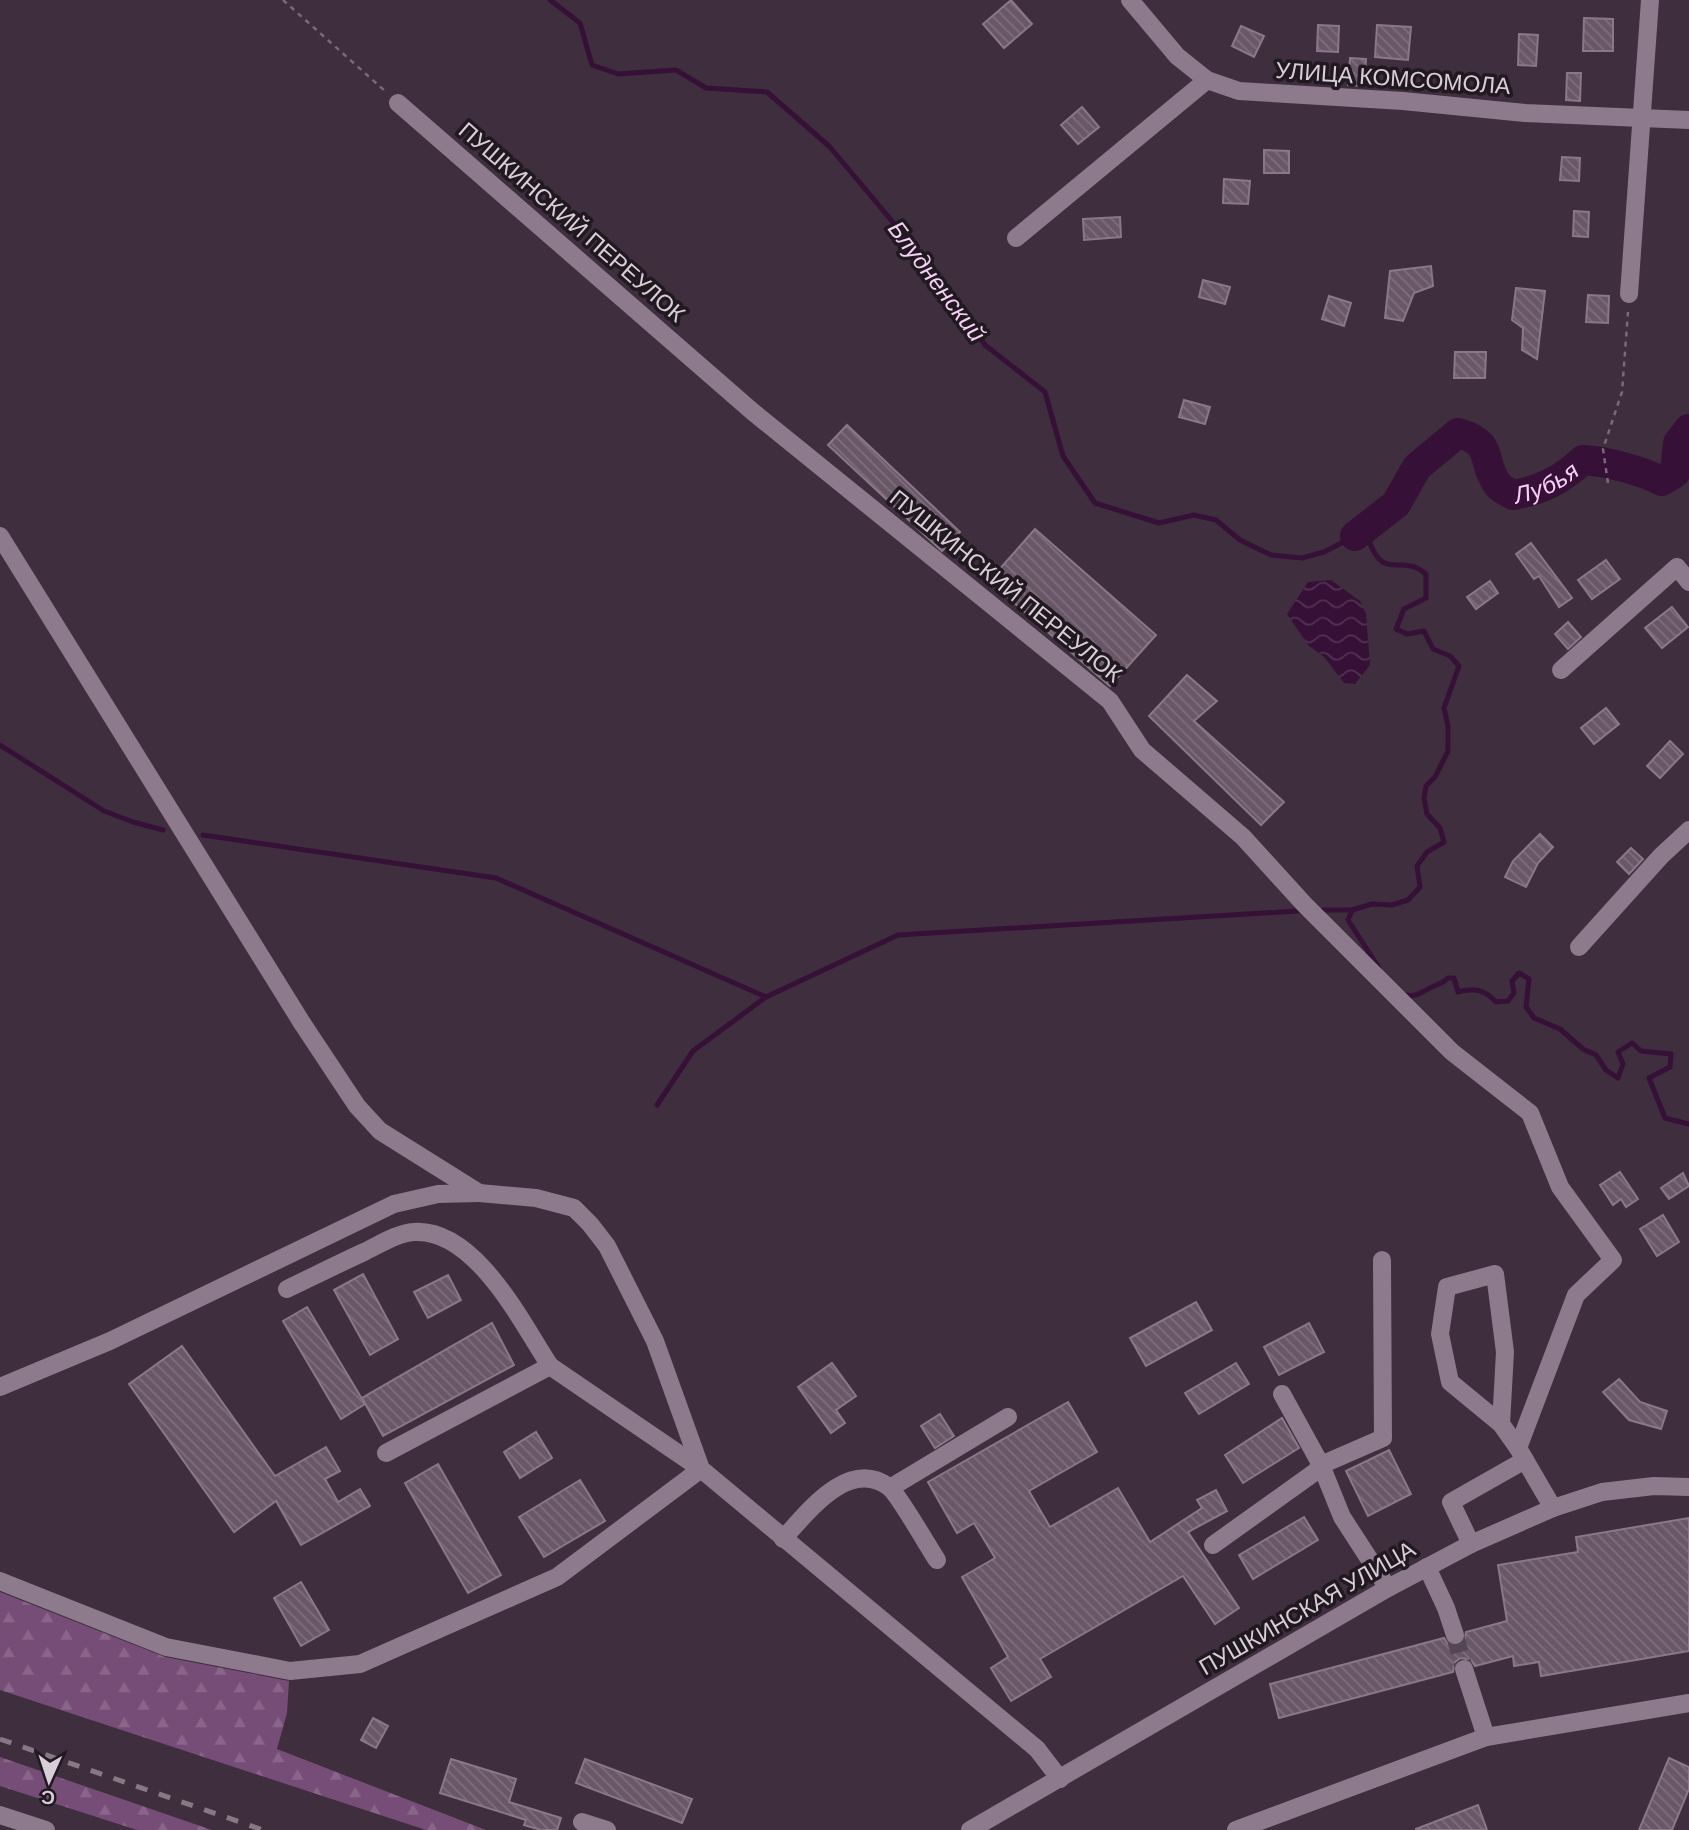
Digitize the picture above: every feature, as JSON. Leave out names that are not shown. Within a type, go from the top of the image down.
[{"type":"street","name":"УЛИЦА КОМСОМОЛА","points":[[1130,0],[1177,56],[1207,80],[1239,91],[1403,101],[1525,113],[1689,120]]},
{"type":"street","points":[[1629,293],[1650,0]]},
{"type":"street","points":[[1016,238],[1207,80]]},
{"type":"street","name":"ПУШКИНСКИЙ ПЕРЕУЛОК","points":[[398,103],[753,412],[1110,701],[1142,750],[1243,837],[1304,904],[1452,1052],[1530,1113],[1560,1187],[1613,1260],[1576,1295],[1522,1454]]},
{"type":"street","points":[[0,536],[302,1023],[357,1106],[380,1131],[479,1193]]},
{"type":"street","points":[[1561,670],[1677,567],[1689,582]]},
{"type":"street","points":[[1579,947],[1661,856],[1689,830]]},
{"type":"street","points":[[0,1387],[110,1341],[394,1204],[438,1194],[479,1193],[536,1198],[574,1208],[607,1246],[655,1341],[701,1469]]},
{"type":"street","points":[[286,1289],[392,1238],[413,1232],[436,1235],[454,1244],[498,1285],[550,1366],[701,1469],[1037,1749],[1060,1779]]},
{"type":"street","points":[[1213,1545],[1321,1465],[1383,1438],[1382,1260]]},
{"type":"street","points":[[1501,1424],[1505,1352],[1494,1274],[1447,1287],[1440,1334],[1450,1382],[1501,1424],[1553,1508]]},
{"type":"street","points":[[386,1453],[550,1366]]},
{"type":"street","points":[[1282,1394],[1321,1465],[1342,1517],[1388,1588]]},
{"type":"street","points":[[890,1488],[1008,1417]]},
{"type":"street","points":[[1471,1544],[1451,1502],[1522,1454]]},
{"type":"street","points":[[0,1581],[166,1647],[290,1671],[360,1664],[557,1577],[701,1469]]},
{"type":"street","points":[[783,1539],[824,1496],[845,1483],[871,1478],[890,1488],[937,1560]]},
{"type":"street","name":"ПУШКИНСКАЯ УЛИЦА","points":[[971,1830],[1388,1588],[1471,1544],[1553,1508],[1602,1492],[1654,1486],[1689,1487]]},
{"type":"street","points":[[1427,1567],[1455,1635]]},
{"type":"street","points":[[1464,1669],[1486,1737]]},
{"type":"street","points":[[1237,1830],[1486,1737],[1689,1703]]},
{"type":"street","points":[[3,1821],[46,1830]]},
{"type":"street","points":[[582,1822],[607,1830]]},
{"type":"path","points":[[283,0],[398,103]]},
{"type":"path","points":[[1608,483],[1603,450],[1622,391],[1629,293]]},
{"type":"green space","points":[[0,1592],[165,1657],[289,1681],[287,1713],[277,1749],[486,1830],[426,1830],[0,1690]]},
{"type":"green space","points":[[0,1757],[212,1830],[137,1830],[0,1786]]},
{"type":"water","points":[[1331,580],[1360,601],[1366,614],[1370,665],[1355,684],[1344,683],[1324,657],[1308,645],[1287,614],[1308,582]]},
{"type":"building","points":[[1011,0],[1032,24],[1004,48],[983,24]]},
{"type":"building","points":[[1584,18],[1613,19],[1613,51],[1583,51]]},
{"type":"building","points":[[1318,25],[1339,26],[1338,52],[1317,51]]},
{"type":"building","points":[[1377,25],[1411,27],[1408,60],[1375,57]]},
{"type":"building","points":[[1241,26],[1264,36],[1254,57],[1232,46]]},
{"type":"building","points":[[1519,34],[1538,35],[1536,66],[1518,65]]},
{"type":"building","points":[[1350,58],[1366,59],[1364,86],[1348,85]]},
{"type":"building","points":[[1567,73],[1581,73],[1580,101],[1566,100]]},
{"type":"building","points":[[1082,107],[1099,127],[1078,144],[1061,125]]},
{"type":"building","points":[[1264,150],[1289,151],[1289,173],[1264,173]]},
{"type":"building","points":[[1562,157],[1580,158],[1579,181],[1560,180]]},
{"type":"building","points":[[1224,179],[1250,181],[1248,204],[1223,203]]},
{"type":"building","points":[[1574,211],[1589,212],[1588,237],[1573,236]]},
{"type":"building","points":[[1120,217],[1121,237],[1084,240],[1083,219]]},
{"type":"building","points":[[1431,266],[1433,286],[1414,293],[1403,321],[1385,318],[1390,271]]},
{"type":"building","points":[[1203,280],[1230,287],[1225,304],[1199,297]]},
{"type":"building","points":[[1516,288],[1545,291],[1537,359],[1522,350],[1523,328],[1512,320]]},
{"type":"building","points":[[1588,295],[1609,296],[1608,323],[1586,322]]},
{"type":"building","points":[[1329,296],[1351,303],[1344,326],[1322,319]]},
{"type":"building","points":[[1455,352],[1486,352],[1485,378],[1454,378]]},
{"type":"building","points":[[1184,400],[1210,407],[1205,424],[1179,417]]},
{"type":"building","points":[[847,425],[960,532],[942,551],[828,445]]},
{"type":"building","points":[[1035,529],[1156,635],[1110,686],[989,581]]},
{"type":"building","points":[[1531,543],[1572,598],[1559,607],[1539,576],[1534,579],[1516,554]]},
{"type":"building","points":[[1606,560],[1620,579],[1592,599],[1578,580]]},
{"type":"building","points":[[1490,581],[1498,593],[1476,609],[1467,597]]},
{"type":"building","points":[[1672,607],[1688,627],[1662,648],[1645,628]]},
{"type":"building","points":[[1568,622],[1581,637],[1568,649],[1555,634]]},
{"type":"building","points":[[1187,675],[1217,701],[1194,721],[1284,802],[1261,825],[1149,716]]},
{"type":"building","points":[[1606,708],[1619,724],[1594,744],[1581,728]]},
{"type":"building","points":[[1670,741],[1683,754],[1660,778],[1647,766]]},
{"type":"building","points":[[1540,834],[1553,847],[1538,863],[1526,887],[1505,877],[1513,861]]},
{"type":"building","points":[[1631,848],[1643,859],[1629,874],[1617,862]]},
{"type":"building","points":[[1620,1172],[1638,1199],[1626,1207],[1621,1199],[1613,1205],[1600,1185]]},
{"type":"building","points":[[1683,1173],[1689,1186],[1669,1199],[1661,1188]]},
{"type":"building","points":[[1663,1215],[1679,1242],[1657,1256],[1640,1229]]},
{"type":"building","points":[[363,1274],[398,1339],[370,1355],[334,1290]]},
{"type":"building","points":[[448,1275],[461,1300],[428,1318],[414,1292]]},
{"type":"building","points":[[1196,1302],[1212,1330],[1146,1366],[1130,1338]]},
{"type":"building","points":[[307,1307],[365,1404],[341,1419],[283,1321]]},
{"type":"building","points":[[492,1323],[514,1365],[383,1436],[362,1398]]},
{"type":"building","points":[[1309,1323],[1324,1352],[1279,1375],[1264,1347]]},
{"type":"building","points":[[182,1346],[275,1476],[326,1447],[340,1471],[325,1479],[338,1502],[360,1489],[370,1506],[301,1545],[276,1501],[234,1532],[129,1384]]},
{"type":"building","points":[[832,1363],[856,1396],[836,1410],[845,1423],[831,1433],[798,1387]]},
{"type":"building","points":[[1236,1363],[1249,1384],[1199,1414],[1185,1393]]},
{"type":"building","points":[[1619,1379],[1640,1402],[1667,1411],[1661,1429],[1629,1420],[1603,1392]]},
{"type":"building","points":[[1068,1402],[1097,1452],[1029,1491],[1050,1527],[1118,1488],[1150,1542],[1202,1508],[1197,1500],[1216,1490],[1227,1511],[1188,1532],[1239,1608],[1215,1624],[1183,1576],[1040,1659],[1051,1677],[1011,1701],[991,1668],[1008,1657],[962,1577],[995,1558],[974,1523],[957,1533],[928,1482]]},
{"type":"building","points":[[940,1414],[954,1436],[935,1448],[921,1426]]},
{"type":"building","points":[[1282,1418],[1299,1448],[1243,1483],[1225,1455]]},
{"type":"building","points":[[536,1432],[552,1458],[520,1478],[504,1452]]},
{"type":"building","points":[[1389,1450],[1411,1494],[1368,1516],[1346,1471]]},
{"type":"building","points":[[438,1464],[501,1575],[468,1593],[405,1483]]},
{"type":"building","points":[[580,1480],[605,1521],[544,1557],[519,1517]]},
{"type":"building","points":[[1304,1517],[1318,1540],[1253,1579],[1239,1555]]},
{"type":"building","points":[[1689,1518],[1689,1651],[1541,1676],[1539,1662],[1514,1666],[1513,1656],[1475,1666],[1471,1660],[1461,1658],[1455,1662],[1453,1672],[1279,1718],[1270,1684],[1444,1638],[1448,1644],[1458,1646],[1464,1642],[1466,1632],[1507,1621],[1498,1565],[1578,1552],[1576,1537]]},
{"type":"building","points":[[301,1582],[329,1630],[301,1646],[274,1598]]},
{"type":"building","points":[[373,1718],[388,1726],[376,1748],[361,1740]]},
{"type":"building","points":[[1669,1758],[1689,1767],[1689,1789],[1672,1830],[1639,1830]]},
{"type":"building","points":[[451,1759],[516,1779],[509,1802],[561,1818],[557,1830],[541,1830],[524,1825],[526,1820],[440,1793]]},
{"type":"building","points":[[585,1759],[692,1799],[682,1823],[576,1783]]},
{"type":"building","points":[[1478,1805],[1487,1830],[1416,1830],[1416,1829]]},
{"type":"waterway","name":"Блудненский","points":[[550,0],[580,23],[592,65],[618,74],[676,70],[706,88],[767,92],[829,146],[944,283],[985,345],[1045,392],[1063,456],[1095,503],[1159,523],[1194,515],[1216,520],[1240,540],[1271,555],[1302,558],[1324,552],[1355,536],[1369,541],[1381,561],[1408,565],[1426,574],[1426,598],[1404,609],[1396,629],[1407,634],[1424,631],[1433,649],[1450,656],[1459,666],[1444,708],[1448,726],[1448,751],[1435,777],[1426,786],[1424,798],[1427,814],[1440,828],[1444,842],[1427,852],[1417,866],[1420,887],[1408,900],[1392,905],[1372,904],[1352,910],[1348,920],[1379,968]]},
{"type":"waterway","name":"Лубья","points":[[1355,536],[1396,504],[1417,467],[1458,433],[1478,442],[1498,485],[1513,495],[1551,483],[1583,460],[1624,467],[1662,481],[1675,473],[1678,443],[1689,429]]},
{"type":"waterway","points":[[0,745],[104,811],[163,830]]},
{"type":"waterway","points":[[203,835],[496,878],[766,997],[898,935],[1298,911]]},
{"type":"waterway","points":[[1323,910],[1352,910]]},
{"type":"waterway","points":[[1402,994],[1416,995],[1448,978],[1454,978],[1458,992],[1479,991],[1496,1002],[1508,1001],[1514,993],[1512,981],[1519,973],[1529,979],[1526,1007],[1534,1018],[1560,1029],[1583,1049],[1596,1055],[1606,1070],[1618,1078],[1623,1064],[1618,1052],[1632,1043],[1641,1051],[1671,1054],[1670,1067],[1649,1078],[1665,1118],[1689,1124]]},
{"type":"waterway","points":[[657,1105],[693,1051],[766,997]]},
{"type":"tunnel","points":[[1455,1635],[1464,1669]]},
{"type":"railway","points":[[0,1739],[263,1830]]}]
